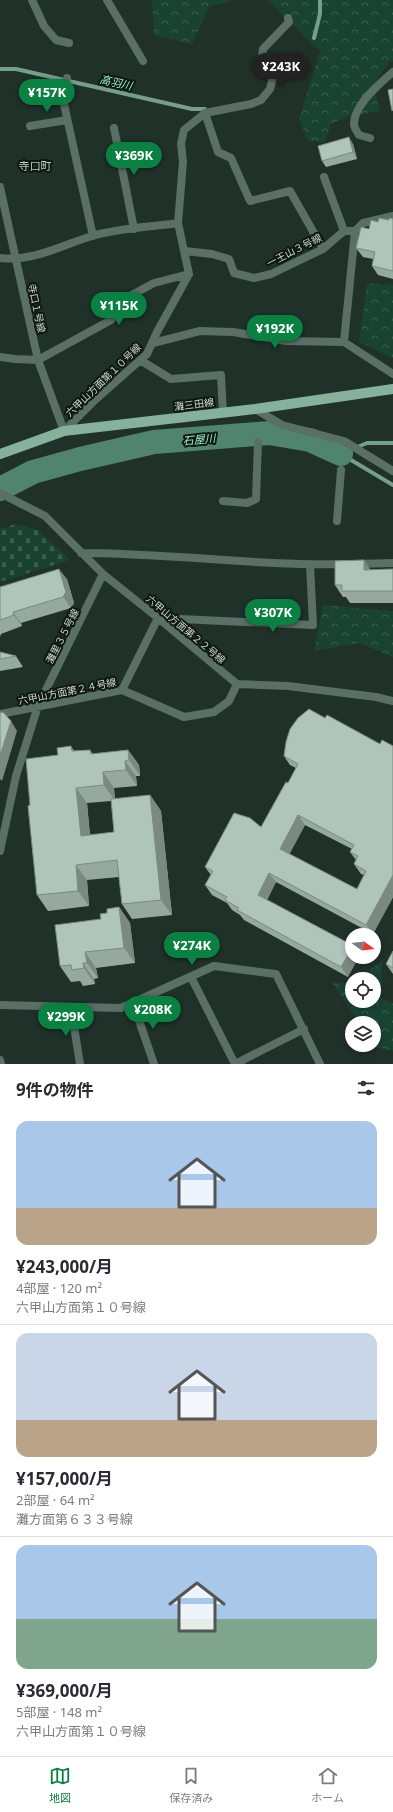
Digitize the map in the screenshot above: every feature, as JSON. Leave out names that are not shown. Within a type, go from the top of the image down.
[{"type":"main road","name":"灘三田線","points":[[0,454],[64,431],[256,409],[393,389]]},
{"type":"street","points":[[32,0],[44,26],[56,40],[68,43]]},
{"type":"street","points":[[107,0],[143,61]]},
{"type":"street","points":[[0,357],[15,360],[38,360],[111,320],[130,296],[154,283],[189,274],[178,223],[183,162],[181,144],[184,130],[204,113],[251,104],[261,100],[270,89],[274,73],[273,66],[262,56],[263,49],[289,22],[288,18]]},
{"type":"street","points":[[370,138],[358,135],[354,124],[357,111],[379,84],[393,72]]},
{"type":"street","points":[[67,78],[62,95],[93,236]]},
{"type":"street","points":[[204,113],[218,152],[231,158],[250,201],[290,191],[323,249]]},
{"type":"street","points":[[30,126],[67,120]]},
{"type":"street","points":[[114,128],[134,229]]},
{"type":"street","points":[[324,177],[344,230],[355,231]]},
{"type":"street","name":"寺口１号線","points":[[0,187],[38,360],[64,431]]},
{"type":"street","points":[[344,342],[355,231],[363,223],[393,216]]},
{"type":"street","points":[[0,258],[47,253],[93,236],[178,223]]},
{"type":"street","name":"一王山３号線","points":[[185,251],[212,254],[229,259],[234,273],[254,278],[271,274],[323,249],[344,230]]},
{"type":"street","name":"六甲山方面第１０号線","points":[[64,431],[95,400],[147,354],[157,332],[189,274]]},
{"type":"street","points":[[153,343],[200,330],[232,332],[286,341],[344,342],[393,374]]},
{"type":"street","points":[[140,360],[171,379],[221,375],[223,412]]},
{"type":"street","points":[[256,409],[282,425],[344,441],[393,471]]},
{"type":"street","points":[[223,501],[247,503],[256,498],[258,442]]},
{"type":"street","points":[[337,520],[341,470]]},
{"type":"street","name":"六甲山方面第２２号線","points":[[0,493],[45,516],[104,574],[237,684]]},
{"type":"street","points":[[81,553],[166,556],[310,565],[393,563]]},
{"type":"street","points":[[122,690],[158,618],[313,625],[310,565]]},
{"type":"street","name":"灘里３５号線","points":[[0,851],[16,776],[38,706],[104,574]]},
{"type":"street","points":[[237,684],[288,686],[376,697],[393,701]]},
{"type":"street","name":"六甲山方面第２４号線","points":[[0,714],[122,690],[184,717],[214,712],[229,701],[237,684]]},
{"type":"street","points":[[0,1005],[72,1008],[121,1008],[214,966],[276,974],[320,1064]]},
{"type":"street","points":[[192,977],[235,1064],[304,1029]]},
{"type":"street","points":[[133,1002],[154,1064]]},
{"type":"street","points":[[72,1008],[80,1064]]},
{"type":"street","points":[[0,1060],[1,1064]]},
{"type":"green space","points":[[152,0],[234,0],[209,7],[192,44],[154,35]]},
{"type":"green space","points":[[267,0],[393,0],[393,61],[389,62],[373,86],[380,111],[347,117],[331,124],[325,142],[308,141],[299,119],[320,51]]},
{"type":"green space","points":[[367,283],[393,285],[393,358],[359,342]]},
{"type":"green space","points":[[16,524],[38,530],[70,560],[0,582],[0,529]]},
{"type":"green space","points":[[323,605],[393,611],[393,657],[359,643],[314,651]]},
{"type":"green space","points":[[382,961],[381,998],[381,972],[367,972],[378,964],[381,964]]},
{"type":"green space","points":[[332,982],[345,983],[345,1002]]},
{"type":"green space","points":[[381,998],[393,1004],[393,1051],[381,1048],[381,1016],[354,1016],[349,1008],[381,1008]]},
{"type":"building","points":[[393,89],[393,110],[392,111],[388,90]]},
{"type":"building","points":[[349,137],[353,152],[322,161],[318,146]]},
{"type":"building","points":[[379,218],[389,220],[389,218],[393,219],[393,271],[372,266],[375,252],[356,248],[361,227],[369,229],[371,220],[378,222]]},
{"type":"building","points":[[364,560],[364,570],[393,569],[393,591],[342,591],[342,585],[335,585],[335,561]]},
{"type":"building","points":[[59,569],[66,592],[63,597],[13,612],[14,615],[0,620],[0,587]]},
{"type":"building","points":[[0,652],[16,656],[0,659]]},
{"type":"building","points":[[309,709],[325,718],[327,715],[380,744],[382,740],[393,746],[393,875],[366,925],[269,873],[258,895],[345,941],[345,960],[341,967],[237,910],[239,908],[225,900],[227,897],[205,885],[213,871],[205,867],[234,813],[250,818],[261,827],[286,782],[288,783],[298,764],[284,756],[290,729],[298,718]],"holes":[[[298,815],[354,845],[350,852],[358,856],[354,864],[366,871],[357,889],[280,849]]]},
{"type":"building","points":[[3,712],[11,721],[0,756],[0,713]]},
{"type":"building","points":[[71,746],[72,751],[90,750],[91,754],[128,750],[129,760],[125,761],[126,770],[103,772],[104,785],[76,788],[81,836],[114,832],[111,799],[150,795],[161,900],[122,904],[117,860],[76,865],[78,891],[37,895],[28,806],[30,805],[26,759],[58,755],[57,748]]},
{"type":"building","points":[[119,907],[124,948],[85,952],[87,963],[83,963],[84,968],[72,970],[71,965],[60,966],[55,925],[101,919],[100,914],[107,913],[107,909]]},
{"type":"building","points":[[393,951],[393,968],[386,964]]},
{"type":"waterway","name":"高羽川","points":[[314,38],[320,14],[320,0]]},
{"type":"waterway","name":"高羽川","points":[[0,69],[16,69],[192,109],[205,109]]},
{"type":"waterway","name":"石屋川","points":[[0,489],[33,472],[80,459],[154,442],[269,433],[310,440],[341,454]]},
{"type":"waterway","points":[[341,454],[367,443],[393,443]]},
{"type":"waterway","name":"石屋川","points":[[341,454],[393,485]]},
{"type":"district","name":"寺口町","points":[[35,165]]}]
